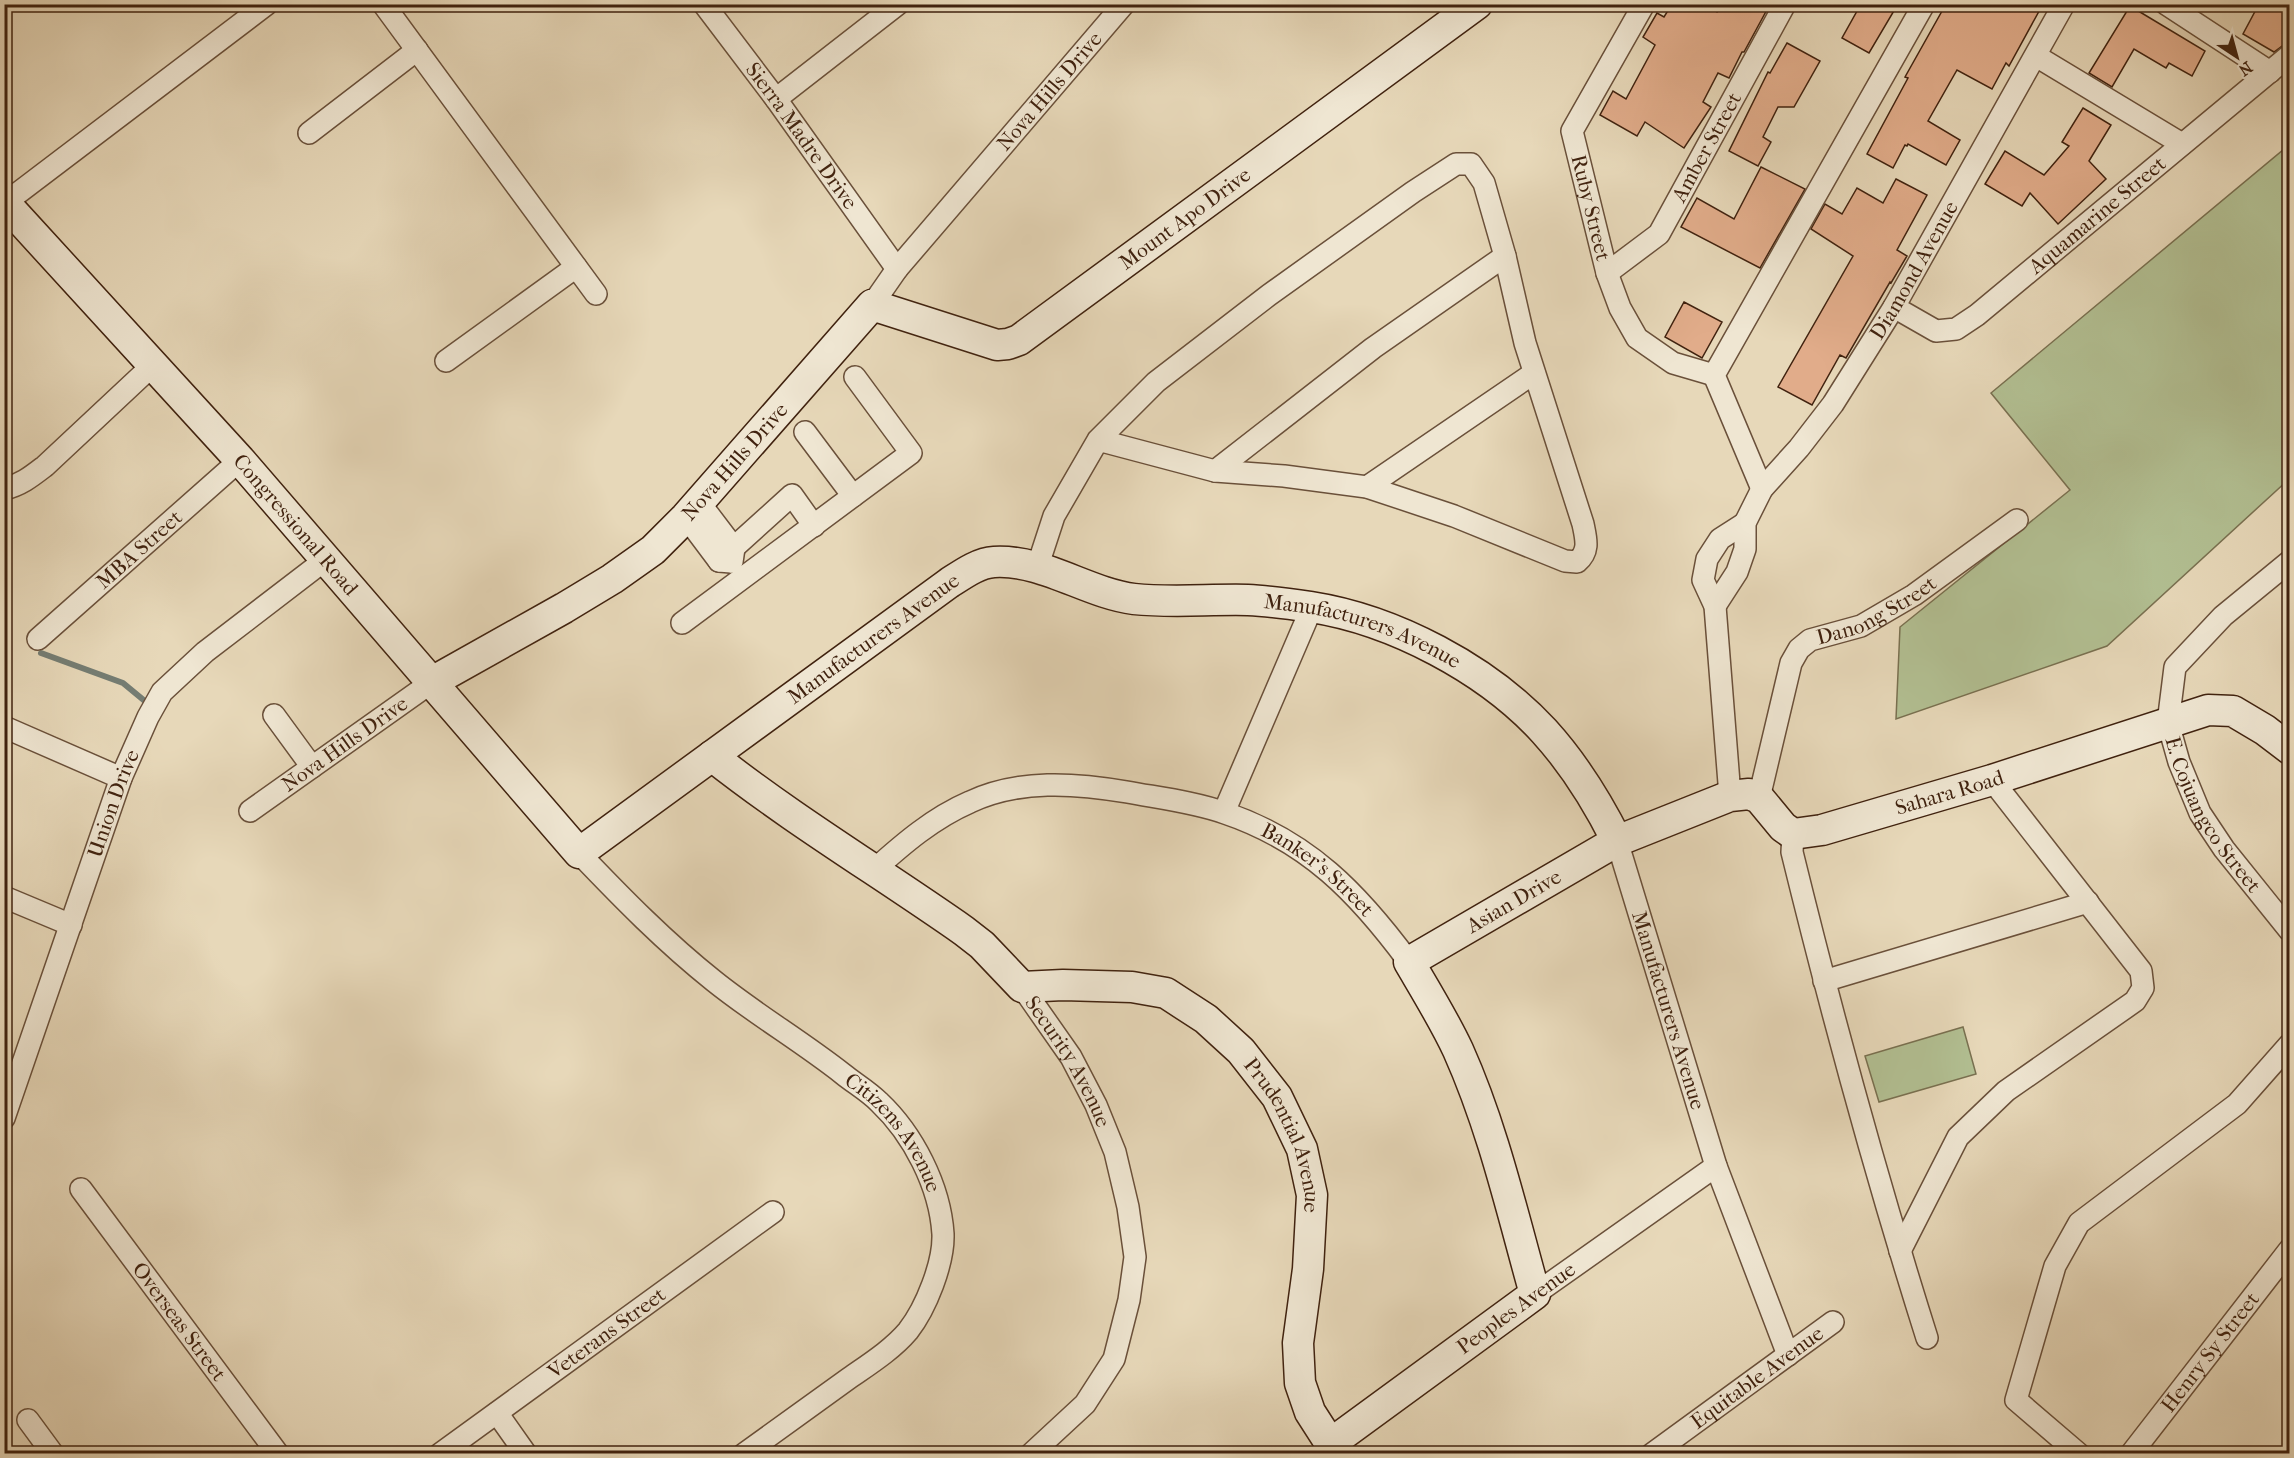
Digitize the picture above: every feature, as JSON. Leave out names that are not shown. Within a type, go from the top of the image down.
[{"type":"street","points":[[8,211],[267,4]]},
{"type":"street","points":[[383,4],[596,294]]},
{"type":"street","name":"Sierra Madre Drive","points":[[704,4],[776,99],[897,269]]},
{"type":"street","name":"Nova Hills Drive","points":[[250,811],[432,682],[612,579],[653,550],[693,509],[872,305],[897,269],[1124,4]]},
{"type":"street","name":"Mount Apo Drive","points":[[872,305],[998,345],[1019,340],[1477,4]]},
{"type":"street","name":"Ruby Street","points":[[1644,4],[1572,131],[1607,273],[1620,308],[1637,338],[1673,363],[1714,375]]},
{"type":"street","name":"Amber Street","points":[[1607,273],[1659,234],[1785,4]]},
{"type":"street","points":[[1762,489],[1714,375],[1924,4]]},
{"type":"street","name":"Diamond Avenue","points":[[1715,606],[1737,572],[1745,549],[1745,523],[1762,489],[1799,448],[1833,404],[1894,307],[2064,4]]},
{"type":"street","points":[[2166,4],[2270,72]]},
{"type":"street","points":[[776,99],[890,7]]},
{"type":"street","points":[[309,133],[417,50]]},
{"type":"street","name":"Aquamarine Street","points":[[1894,307],[1936,331],[1956,329],[1977,315],[2289,55]]},
{"type":"street","points":[[2036,56],[2182,144]]},
{"type":"street","points":[[1037,568],[1054,516],[1098,440],[1156,382],[1222,331],[1456,164],[1471,164],[1484,183],[1505,256],[1525,343],[1587,544],[1584,556],[1577,562],[1565,561],[1454,516],[1367,487],[1284,476],[1215,471],[1098,440]]},
{"type":"street","name":"Congressional Road","points":[[8,211],[154,364],[240,460],[579,853]]},
{"type":"street","points":[[1215,471],[1373,348],[1505,256]]},
{"type":"street","points":[[446,361],[576,267]]},
{"type":"street","points":[[4,489],[16,486],[45,466],[154,364]]},
{"type":"street","points":[[1367,487],[1534,373]]},
{"type":"street","points":[[732,562],[814,526],[911,453],[855,377]]},
{"type":"street","points":[[805,432],[853,496]]},
{"type":"street","name":"MBA Street","points":[[38,639],[240,460]]},
{"type":"street","points":[[682,623],[732,562],[792,495],[814,526]]},
{"type":"street","points":[[693,509],[732,562]]},
{"type":"street","name":"Danong Street","points":[[1745,797],[1791,663],[1799,649],[1810,639],[1861,626],[1914,595],[2017,520]]},
{"type":"street","points":[[1745,523],[1720,539],[1707,559],[1702,580],[1715,606],[1745,797],[1793,834],[1792,852],[1824,981],[1900,1251],[1927,1338]]},
{"type":"street","name":"Union Drive","points":[[4,1118],[12,1071],[70,925],[121,778],[148,717],[162,693],[205,652],[325,560]]},
{"type":"street","points":[[2168,723],[2175,666],[2223,616],[2289,561]]},
{"type":"street","name":"Manufacturers Avenue","points":[[579,853],[969,570],[992,562],[1037,568],[1107,592],[1133,598],[1249,600],[1312,607],[1356,618],[1405,636],[1455,660],[1502,692],[1543,730],[1574,768],[1599,806],[1617,840],[1716,1166],[1788,1355]]},
{"type":"street","points":[[1224,812],[1312,607]]},
{"type":"street","name":"Sahara Road","points":[[1793,834],[1822,830],[1992,780],[2208,710],[2233,711],[2265,730],[2289,749]]},
{"type":"street","points":[[274,715],[312,767]]},
{"type":"street","name":"E. Cojuangco Street","points":[[2168,723],[2179,762],[2200,813],[2224,849],[2289,931]]},
{"type":"street","points":[[4,727],[121,778]]},
{"type":"street","name":"Security Avenue","points":[[712,756],[758,792],[982,945],[1022,987],[1071,1057],[1096,1105],[1115,1152],[1128,1207],[1135,1257],[1129,1300],[1114,1359],[1085,1404],[1031,1454]]},
{"type":"street","points":[[1900,1251],[1958,1137],[2006,1091],[2135,1001],[2143,988],[2141,971],[1992,780]]},
{"type":"street","name":"Banker's Street","points":[[874,870],[931,823],[971,801],[1018,788],[1063,784],[1173,800],[1224,812],[1266,829],[1327,869],[1357,896],[1409,962],[1457,1048],[1473,1086],[1507,1193],[1535,1294]]},
{"type":"street","points":[[1617,840],[1745,797]]},
{"type":"street","name":"Asian Drive","points":[[1409,962],[1617,840]]},
{"type":"street","name":"Citizens Avenue","points":[[579,853],[658,934],[692,964],[747,1007],[822,1058],[878,1101],[904,1130],[926,1169],[939,1208],[943,1235],[938,1267],[927,1298],[907,1331],[877,1358],[744,1454]]},
{"type":"street","points":[[4,897],[70,925]]},
{"type":"street","points":[[1824,981],[2088,902]]},
{"type":"street","name":"Prudential Avenue","points":[[1022,987],[1063,985],[1132,987],[1166,993],[1206,1019],[1241,1051],[1277,1098],[1302,1149],[1311,1195],[1308,1269],[1298,1343],[1300,1383],[1310,1412],[1328,1450]]},
{"type":"street","points":[[2079,1454],[2016,1400],[2055,1266],[2079,1223],[2237,1104],[2289,1044]]},
{"type":"street","name":"Peoples Avenue","points":[[1328,1450],[1535,1294],[1716,1166]]},
{"type":"street","name":"Overseas Street","points":[[81,1189],[278,1454]]},
{"type":"street","name":"Veterans Street","points":[[440,1454],[773,1212]]},
{"type":"street","name":"Henry Sy Street","points":[[2131,1454],[2289,1250]]},
{"type":"street","name":"Equitable Avenue","points":[[1652,1454],[1833,1322]]},
{"type":"street","points":[[497,1413],[526,1454]]},
{"type":"street","points":[[28,1420],[53,1454]]},
{"type":"green space","points":[[2289,145],[2289,479],[2107,646],[1896,719],[1900,627],[2070,490],[1991,393]]},
{"type":"green space","points":[[1963,1027],[1976,1074],[1879,1102],[1865,1056]]},
{"type":"building","points":[[1672,4],[1704,4],[1717,12],[1720,4],[1770,4],[1729,78],[1718,73],[1703,102],[1711,107],[1684,148],[1645,122],[1637,136],[1600,115],[1613,91],[1626,99],[1655,45],[1643,37],[1657,13],[1664,17]]},
{"type":"building","points":[[1861,4],[1898,4],[1869,53],[1842,38]]},
{"type":"building","points":[[1946,4],[2043,4],[2009,66],[2006,63],[1992,89],[1957,70],[1928,121],[1960,140],[1946,165],[1908,144],[1905,145],[1893,168],[1867,154],[1908,78],[1905,77]]},
{"type":"building","points":[[2259,4],[2278,4],[2289,11],[2289,41],[2274,52],[2243,34]]},
{"type":"building","points":[[2130,6],[2205,51],[2192,76],[2169,63],[2166,68],[2134,49],[2112,87],[2089,73]]},
{"type":"building","points":[[1787,43],[1820,61],[1794,107],[1778,107],[1763,137],[1771,142],[1758,166],[1729,151],[1768,72],[1770,73]]},
{"type":"building","points":[[2083,108],[2111,125],[2089,161],[2106,179],[2058,224],[2030,193],[2022,206],[1985,184],[2005,151],[2044,175],[2069,146],[2062,142]]},
{"type":"building","points":[[1761,167],[1805,189],[1760,268],[1681,227],[1697,198],[1734,219]]},
{"type":"building","points":[[1896,179],[1927,195],[1897,250],[1907,256],[1846,358],[1840,355],[1812,405],[1778,387],[1853,256],[1811,229],[1825,204],[1842,214],[1857,188],[1883,203]]},
{"type":"building","points":[[1684,302],[1722,322],[1702,358],[1665,337]]},
{"type":"waterway","points":[[41,653],[123,683],[146,702]]}]
